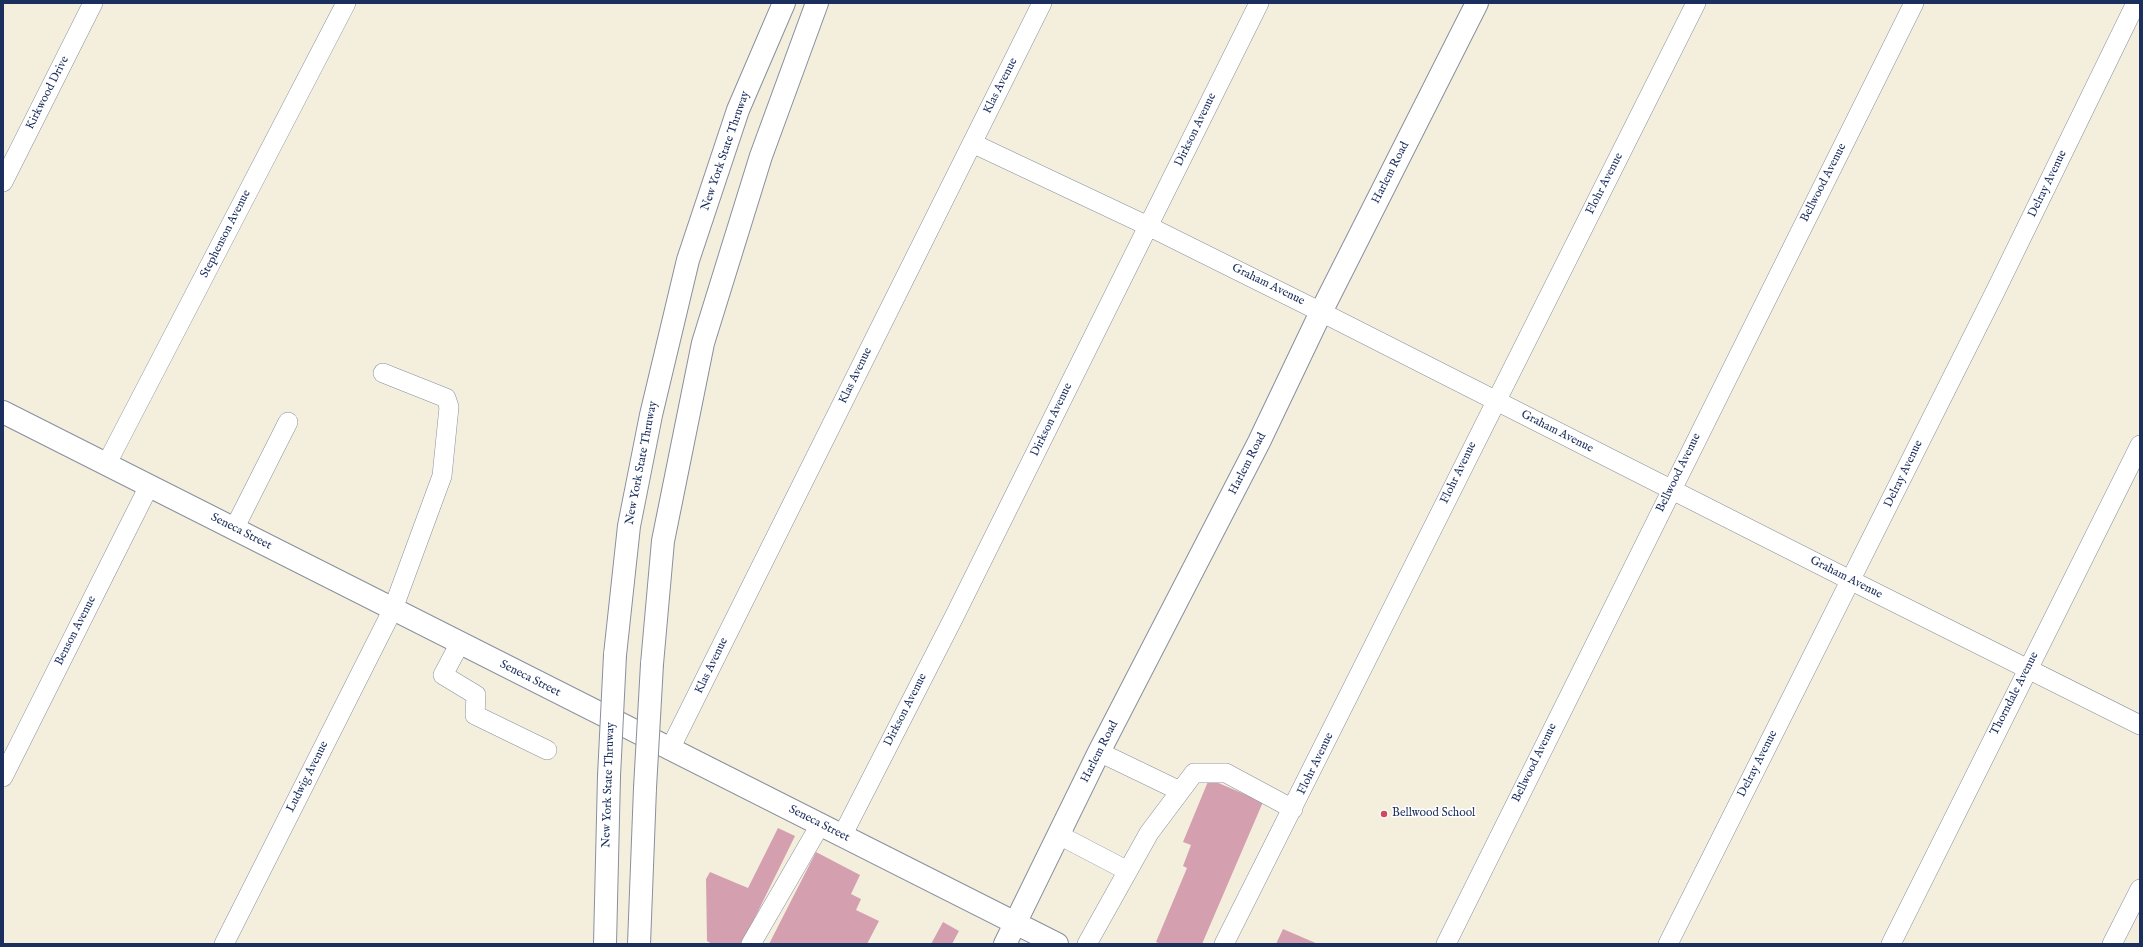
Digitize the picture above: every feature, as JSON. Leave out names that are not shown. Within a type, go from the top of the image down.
[{"type":"main road","name":"New York State Thruway","points":[[605,944],[608,776],[615,655],[629,526],[651,416],[688,260],[738,110],[784,3]]},
{"type":"main road","points":[[639,944],[645,788],[652,664],[663,541],[703,343],[761,156],[817,3]]},
{"type":"main road","name":"Harlem Road","points":[[1005,944],[1099,752],[1259,442],[1321,312],[1477,3]]},
{"type":"main road","name":"Seneca Street","points":[[3,412],[1057,944]]},
{"type":"street","name":"Kirkwood Drive","points":[[3,182],[93,3]]},
{"type":"street","name":"Stephenson Avenue","points":[[106,465],[346,3]]},
{"type":"street","name":"Klas Avenue","points":[[670,749],[1042,3]]},
{"type":"street","name":"Dirkson Avenue","points":[[842,836],[1259,3]]},
{"type":"street","name":"Flohr Avenue","points":[[1224,944],[1293,809],[1495,401],[1696,3]]},
{"type":"street","name":"Bellwood Avenue","points":[[1446,944],[1914,3]]},
{"type":"street","name":"Delray Avenue","points":[[1668,944],[1998,285],[2136,3]]},
{"type":"street","name":"Graham Avenue","points":[[972,143],[1148,226],[1321,312],[2027,670],[2140,725]]},
{"type":"street","name":"Ludwig Avenue","points":[[224,944],[393,609],[442,476],[449,408],[446,398],[383,373]]},
{"type":"street","points":[[234,529],[288,422]]},
{"type":"street","name":"Thorndale Avenue","points":[[1890,944],[2140,445]]},
{"type":"street","name":"Benson Avenue","points":[[3,777],[149,486]]},
{"type":"street","points":[[460,643],[443,675],[476,695],[475,715],[547,750]]},
{"type":"street","points":[[1099,752],[1180,791]]},
{"type":"street","points":[[1087,944],[1149,833],[1194,773],[1226,773],[1293,809]]},
{"type":"street","points":[[751,944],[820,825]]},
{"type":"street","points":[[1059,835],[1128,871]]},
{"type":"street","points":[[2112,944],[2140,889]]},
{"type":"building","points":[[1209,779],[1263,802],[1202,944],[1161,944],[1156,942],[1187,868],[1183,866],[1191,845],[1183,842]]},
{"type":"building","points":[[778,828],[795,836],[742,944],[712,944],[707,941],[706,879],[710,872],[748,888]]},
{"type":"building","points":[[816,852],[860,875],[851,894],[861,899],[856,910],[879,921],[867,944],[769,944]]},
{"type":"building","points":[[943,922],[959,931],[952,944],[931,944]]},
{"type":"building","points":[[1283,929],[1318,944],[1276,944]]},
{"type":"place","name":"Bellwood School","points":[[1384,814]]}]
